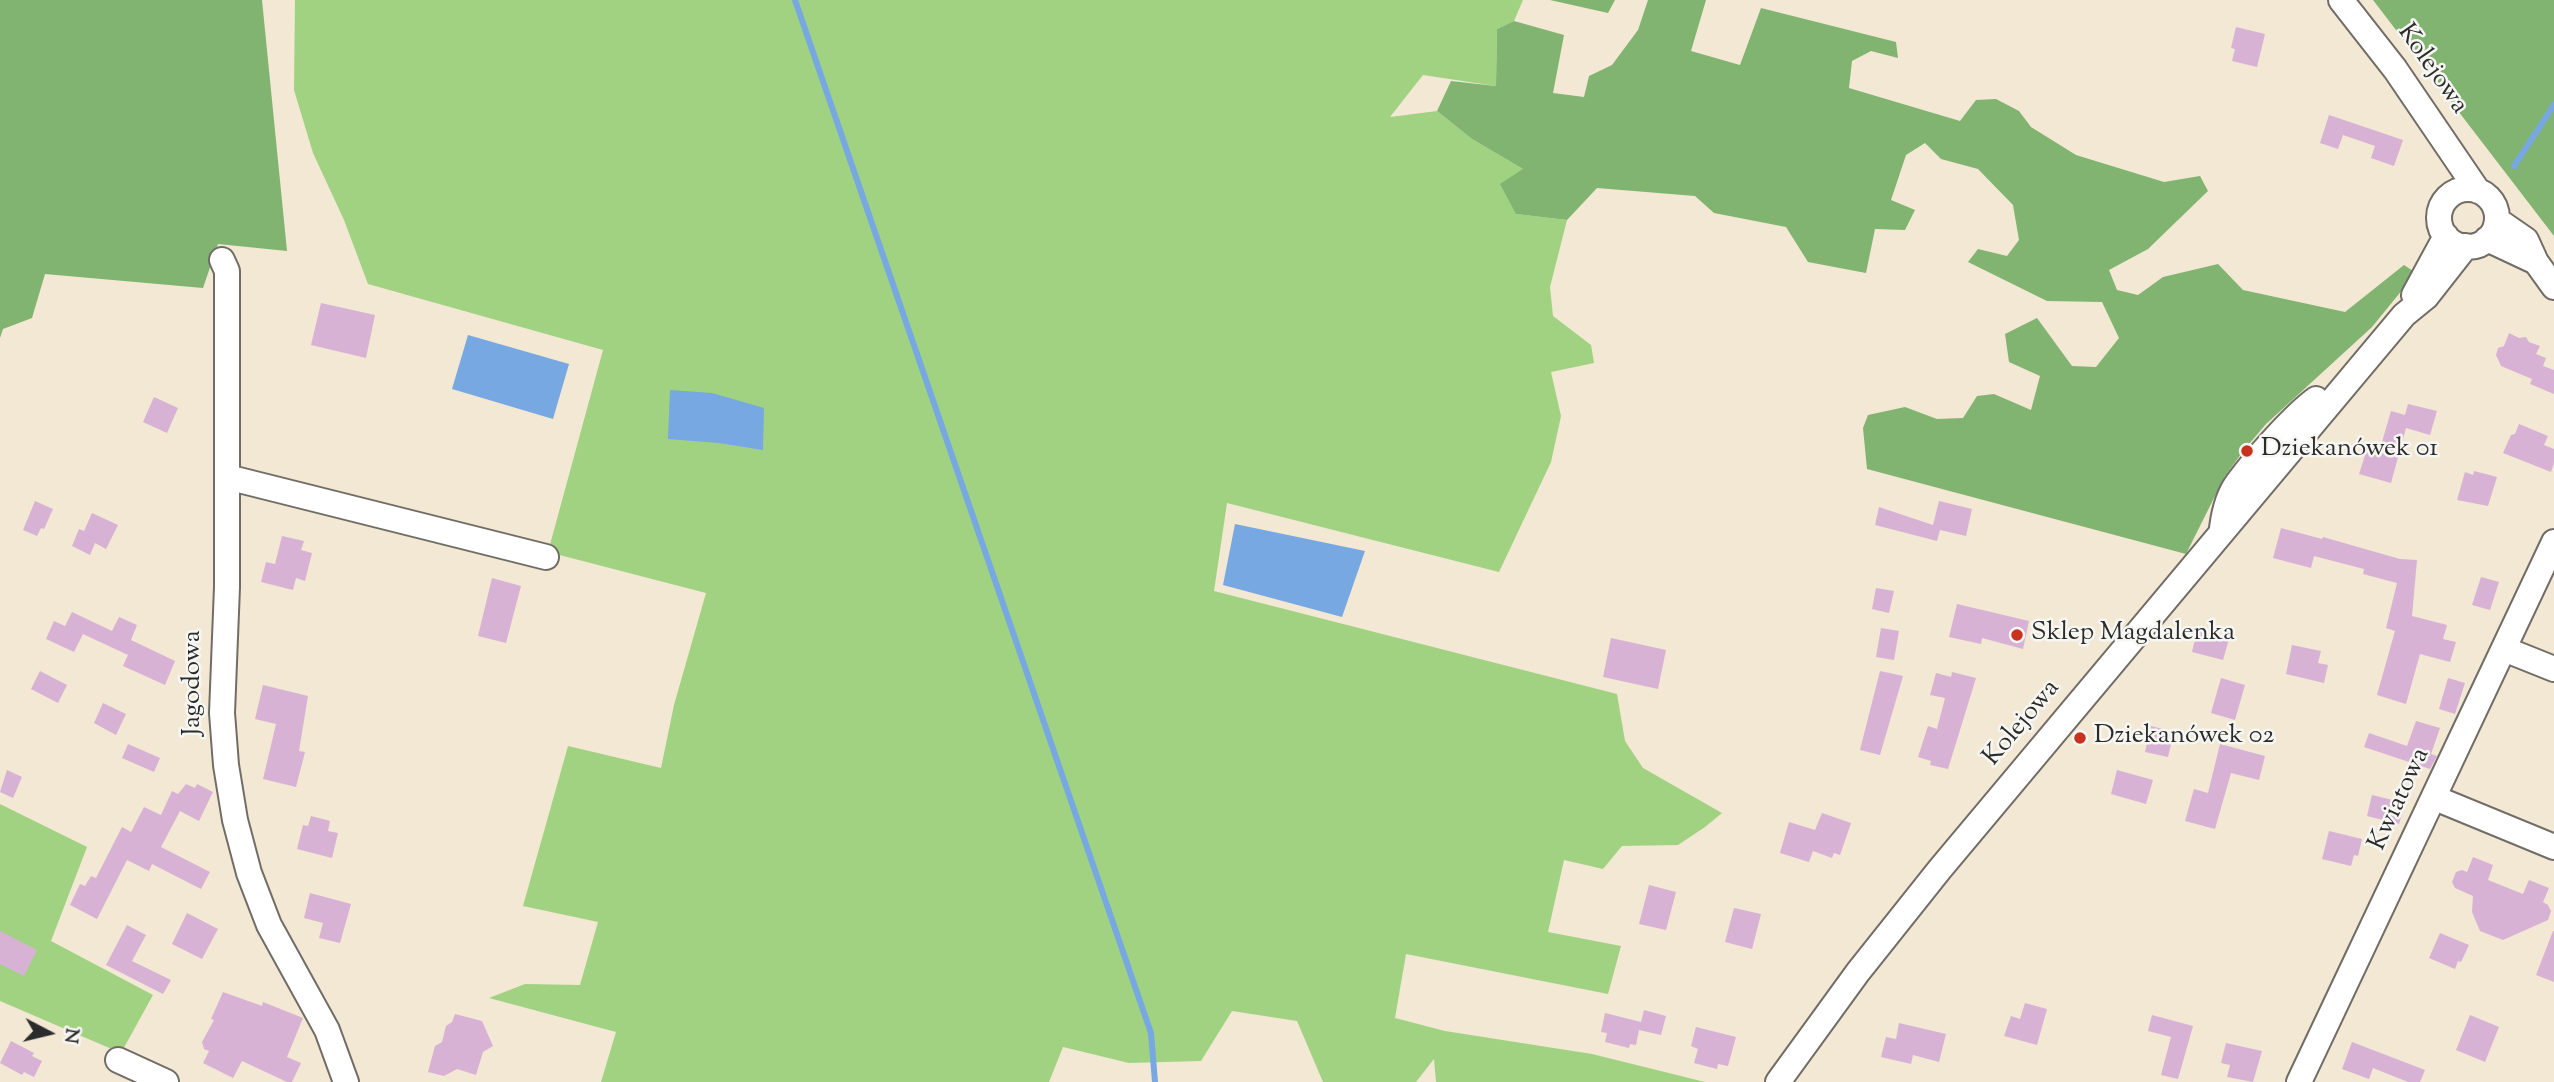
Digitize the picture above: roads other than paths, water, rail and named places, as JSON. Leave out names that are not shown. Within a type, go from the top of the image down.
[{"type":"street","name":"Kolejowa","points":[[2341,0],[2395,69],[2478,191]]},
{"type":"street","name":"Kolejowa","points":[[2446,143],[2453,193]]},
{"type":"street","points":[[2474,235],[2493,202],[2478,191],[2464,189],[2453,193],[2444,201],[2440,224],[2474,235],[2536,262],[2554,287]]},
{"type":"street","name":"Kolejowa","points":[[1778,1082],[1927,884],[2404,315],[2426,297],[2474,235]]},
{"type":"street","name":"Jagodowa","points":[[222,260],[227,271],[227,587],[222,713],[226,765],[235,820],[249,873],[269,925],[327,1030],[346,1082]]},
{"type":"street","points":[[227,477],[546,557]]},
{"type":"street","name":"Kwiatowa","points":[[2300,1082],[2554,542]]},
{"type":"street","points":[[2504,649],[2554,669]]},
{"type":"street","points":[[2435,798],[2554,848]]},
{"type":"street","points":[[118,1060],[166,1082]]},
{"type":"water","points":[[468,335],[569,364],[553,419],[452,389]]},
{"type":"water","points":[[670,390],[712,393],[764,408],[763,450],[668,439]]},
{"type":"water","points":[[1235,524],[1365,551],[1342,617],[1223,585]]},
{"type":"waterway","points":[[795,0],[1151,1033],[1155,1082]]},
{"type":"waterway","points":[[2514,166],[2554,105]]},
{"type":"place","name":"Dziekanówek 01","points":[[2247,451]]},
{"type":"place","name":"Sklep Magdalenka","points":[[2017,635]]},
{"type":"place","name":"Dziekanówek 02","points":[[2080,738]]}]
